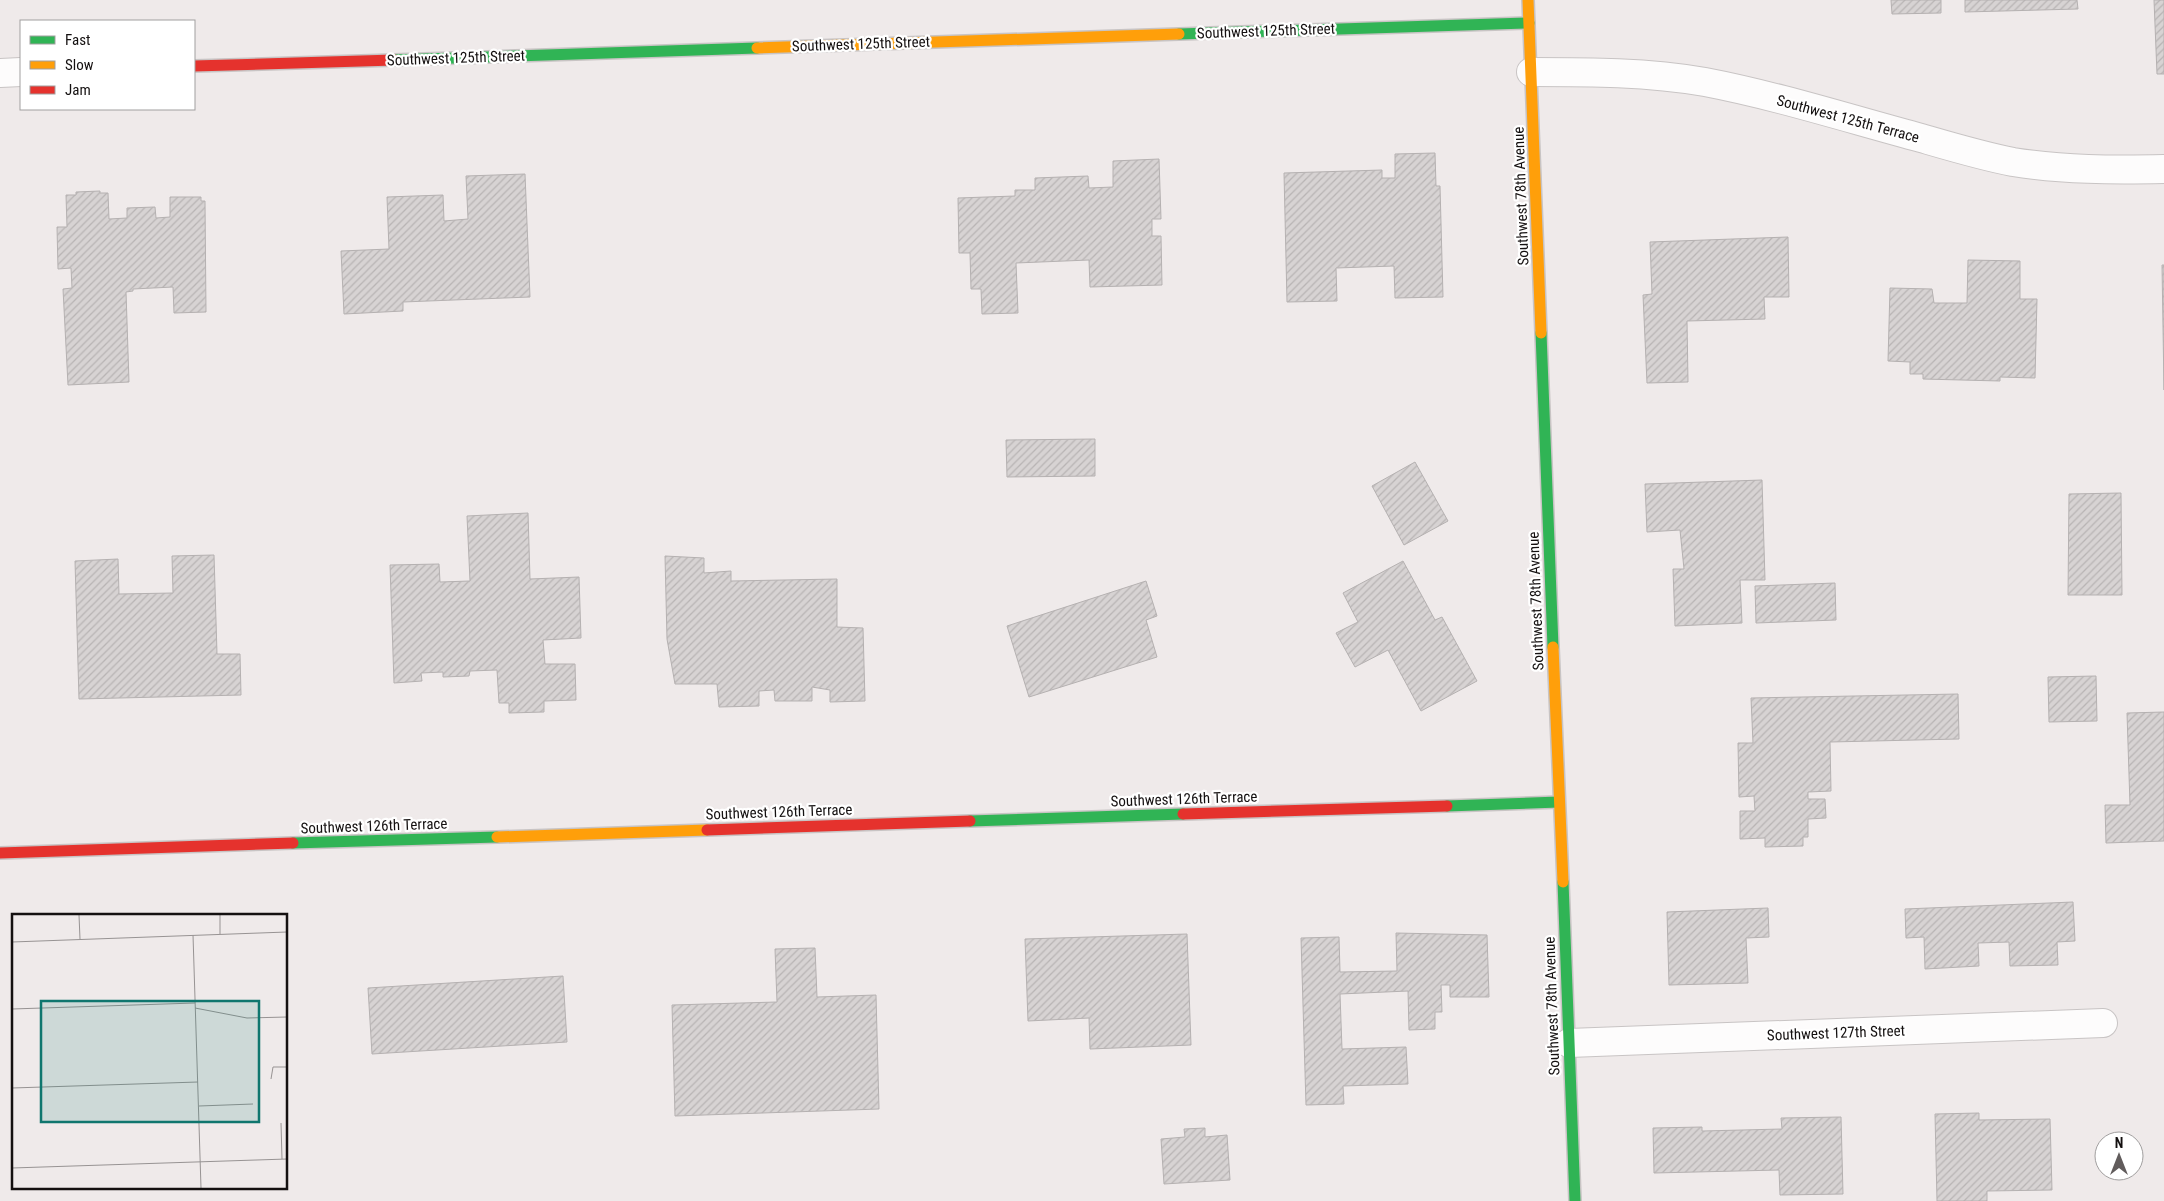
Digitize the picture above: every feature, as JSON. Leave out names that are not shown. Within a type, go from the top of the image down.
[{"type":"street","name":"Southwest 78th Avenue","points":[[1528,0],[1575,1201]]},
{"type":"street","name":"Southwest 125th Street","points":[[195,66],[1529,23]]},
{"type":"street","points":[[0,73],[20,72]]},
{"type":"street","name":"Southwest 125th Terrace","points":[[1531,72],[1658,76],[1704,82],[1760,94],[1972,152],[2012,161],[2050,167],[2098,170],[2164,169]]},
{"type":"street","name":"Southwest 126th Terrace","points":[[0,853],[1559,802]]},
{"type":"street","name":"Southwest 127th Street","points":[[1569,1043],[2103,1023]]},
{"type":"building","points":[[1891,0],[1941,0],[1941,13],[1892,14]]},
{"type":"building","points":[[1965,0],[2077,0],[2078,9],[1965,12]]},
{"type":"building","points":[[2154,0],[2164,0],[2164,74],[2157,74]]},
{"type":"building","points":[[1435,153],[1436,186],[1440,186],[1443,297],[1395,298],[1394,266],[1336,268],[1337,301],[1287,302],[1284,173],[1382,170],[1382,178],[1395,178],[1395,154]]},
{"type":"building","points":[[1159,159],[1161,219],[1152,219],[1152,236],[1161,236],[1162,285],[1090,287],[1089,260],[1016,263],[1018,313],[982,314],[981,289],[971,289],[970,253],[959,253],[958,198],[1015,196],[1015,190],[1035,190],[1035,178],[1088,176],[1089,188],[1113,187],[1113,161]]},
{"type":"building","points":[[525,174],[530,297],[403,302],[403,311],[344,314],[341,251],[389,249],[387,197],[443,195],[444,221],[468,219],[466,176]]},
{"type":"building","points":[[100,191],[100,193],[108,193],[109,219],[127,218],[127,208],[155,207],[156,218],[170,217],[170,197],[201,197],[201,201],[205,201],[206,312],[174,313],[173,287],[133,289],[133,291],[126,292],[129,382],[68,385],[63,289],[72,288],[71,268],[58,269],[57,227],[67,227],[66,195],[76,195],[76,192]]},
{"type":"building","points":[[1788,237],[1789,297],[1764,297],[1765,319],[1687,321],[1688,382],[1647,383],[1643,295],[1652,294],[1650,242]]},
{"type":"building","points":[[1968,260],[2020,261],[2020,299],[2037,299],[2035,378],[2000,377],[2000,381],[1923,379],[1923,374],[1910,374],[1910,362],[1888,361],[1890,288],[1932,289],[1934,303],[1967,303]]},
{"type":"building","points":[[2162,265],[2164,265],[2164,390]]},
{"type":"building","points":[[1095,439],[1095,476],[1007,477],[1006,440]]},
{"type":"building","points":[[1415,462],[1448,521],[1404,545],[1372,486]]},
{"type":"building","points":[[1762,480],[1765,580],[1740,580],[1742,623],[1675,626],[1673,569],[1684,569],[1680,530],[1647,532],[1645,484]]},
{"type":"building","points":[[2121,493],[2122,595],[2068,595],[2069,494]]},
{"type":"building","points":[[528,513],[530,579],[579,577],[581,638],[543,640],[545,664],[575,664],[576,700],[544,701],[544,712],[509,713],[509,703],[499,703],[497,670],[470,671],[469,676],[443,677],[443,672],[421,673],[422,681],[394,683],[390,565],[439,564],[440,582],[470,581],[467,516]]},
{"type":"building","points":[[214,555],[217,654],[240,654],[241,695],[79,699],[75,561],[118,559],[119,594],[173,593],[172,556]]},
{"type":"building","points":[[665,556],[704,558],[704,573],[731,571],[731,581],[837,579],[837,627],[863,628],[865,701],[830,702],[830,690],[812,687],[812,701],[775,701],[774,690],[759,691],[759,706],[719,707],[717,684],[675,684],[667,639]]},
{"type":"building","points":[[1403,561],[1435,620],[1442,617],[1477,681],[1421,711],[1388,650],[1355,667],[1336,633],[1358,622],[1343,593]]},
{"type":"building","points":[[1146,581],[1157,616],[1146,620],[1157,657],[1029,697],[1007,626]]},
{"type":"building","points":[[1835,583],[1836,620],[1756,623],[1755,586]]},
{"type":"building","points":[[2096,676],[2097,721],[2049,722],[2048,677]]},
{"type":"building","points":[[1958,694],[1959,739],[1830,742],[1831,791],[1808,792],[1808,799],[1825,799],[1826,818],[1808,819],[1808,837],[1803,837],[1803,846],[1765,847],[1765,838],[1740,839],[1740,811],[1755,811],[1754,796],[1739,797],[1738,743],[1753,743],[1751,698]]},
{"type":"building","points":[[2164,712],[2164,841],[2106,843],[2105,805],[2130,805],[2127,713]]},
{"type":"building","points":[[2073,902],[2075,941],[2057,942],[2058,965],[2010,966],[2009,942],[1978,943],[1979,966],[1925,969],[1924,937],[1906,938],[1905,909]]},
{"type":"building","points":[[1768,908],[1769,937],[1746,938],[1748,983],[1669,985],[1667,912]]},
{"type":"building","points":[[1396,933],[1487,935],[1489,997],[1450,997],[1450,985],[1441,985],[1442,1012],[1435,1012],[1435,1029],[1409,1030],[1408,991],[1340,994],[1342,1049],[1406,1047],[1408,1084],[1343,1086],[1344,1104],[1306,1105],[1301,938],[1339,937],[1340,972],[1397,971]]},
{"type":"building","points":[[1187,934],[1191,1045],[1090,1049],[1089,1018],[1028,1021],[1025,939]]},
{"type":"building","points":[[815,948],[817,997],[876,995],[879,1109],[675,1116],[672,1005],[777,1002],[775,949]]},
{"type":"building","points":[[563,976],[567,1042],[372,1054],[368,988]]},
{"type":"building","points":[[1979,1113],[1979,1120],[2050,1119],[2052,1190],[1987,1191],[1987,1201],[1937,1201],[1935,1114]]},
{"type":"building","points":[[1841,1117],[1843,1194],[1780,1195],[1779,1170],[1654,1173],[1653,1128],[1702,1127],[1702,1131],[1782,1129],[1781,1118]]},
{"type":"building","points":[[1205,1128],[1205,1137],[1227,1135],[1230,1180],[1164,1184],[1161,1139],[1185,1137],[1184,1129]]},
{"type":"traffic: fast","points":[[1179,34],[1529,23]]},
{"type":"traffic: fast","points":[[394,60],[757,48]]},
{"type":"traffic: fast","points":[[1541,333],[1553,647]]},
{"type":"traffic: fast","points":[[1447,806],[1559,802]]},
{"type":"traffic: fast","points":[[970,821],[1183,814]]},
{"type":"traffic: fast","points":[[293,843],[497,837]]},
{"type":"traffic: fast","points":[[1563,882],[1575,1201]]},
{"type":"traffic: slow","points":[[1528,0],[1541,333]]},
{"type":"traffic: slow","points":[[757,48],[1179,34]]},
{"type":"traffic: slow","points":[[1553,647],[1563,882]]},
{"type":"traffic: slow","points":[[497,837],[707,830]]},
{"type":"traffic: jam","points":[[195,66],[394,60]]},
{"type":"traffic: jam","points":[[1183,814],[1447,806]]},
{"type":"traffic: jam","points":[[707,830],[970,821]]},
{"type":"traffic: jam","points":[[0,853],[293,843]]}]
